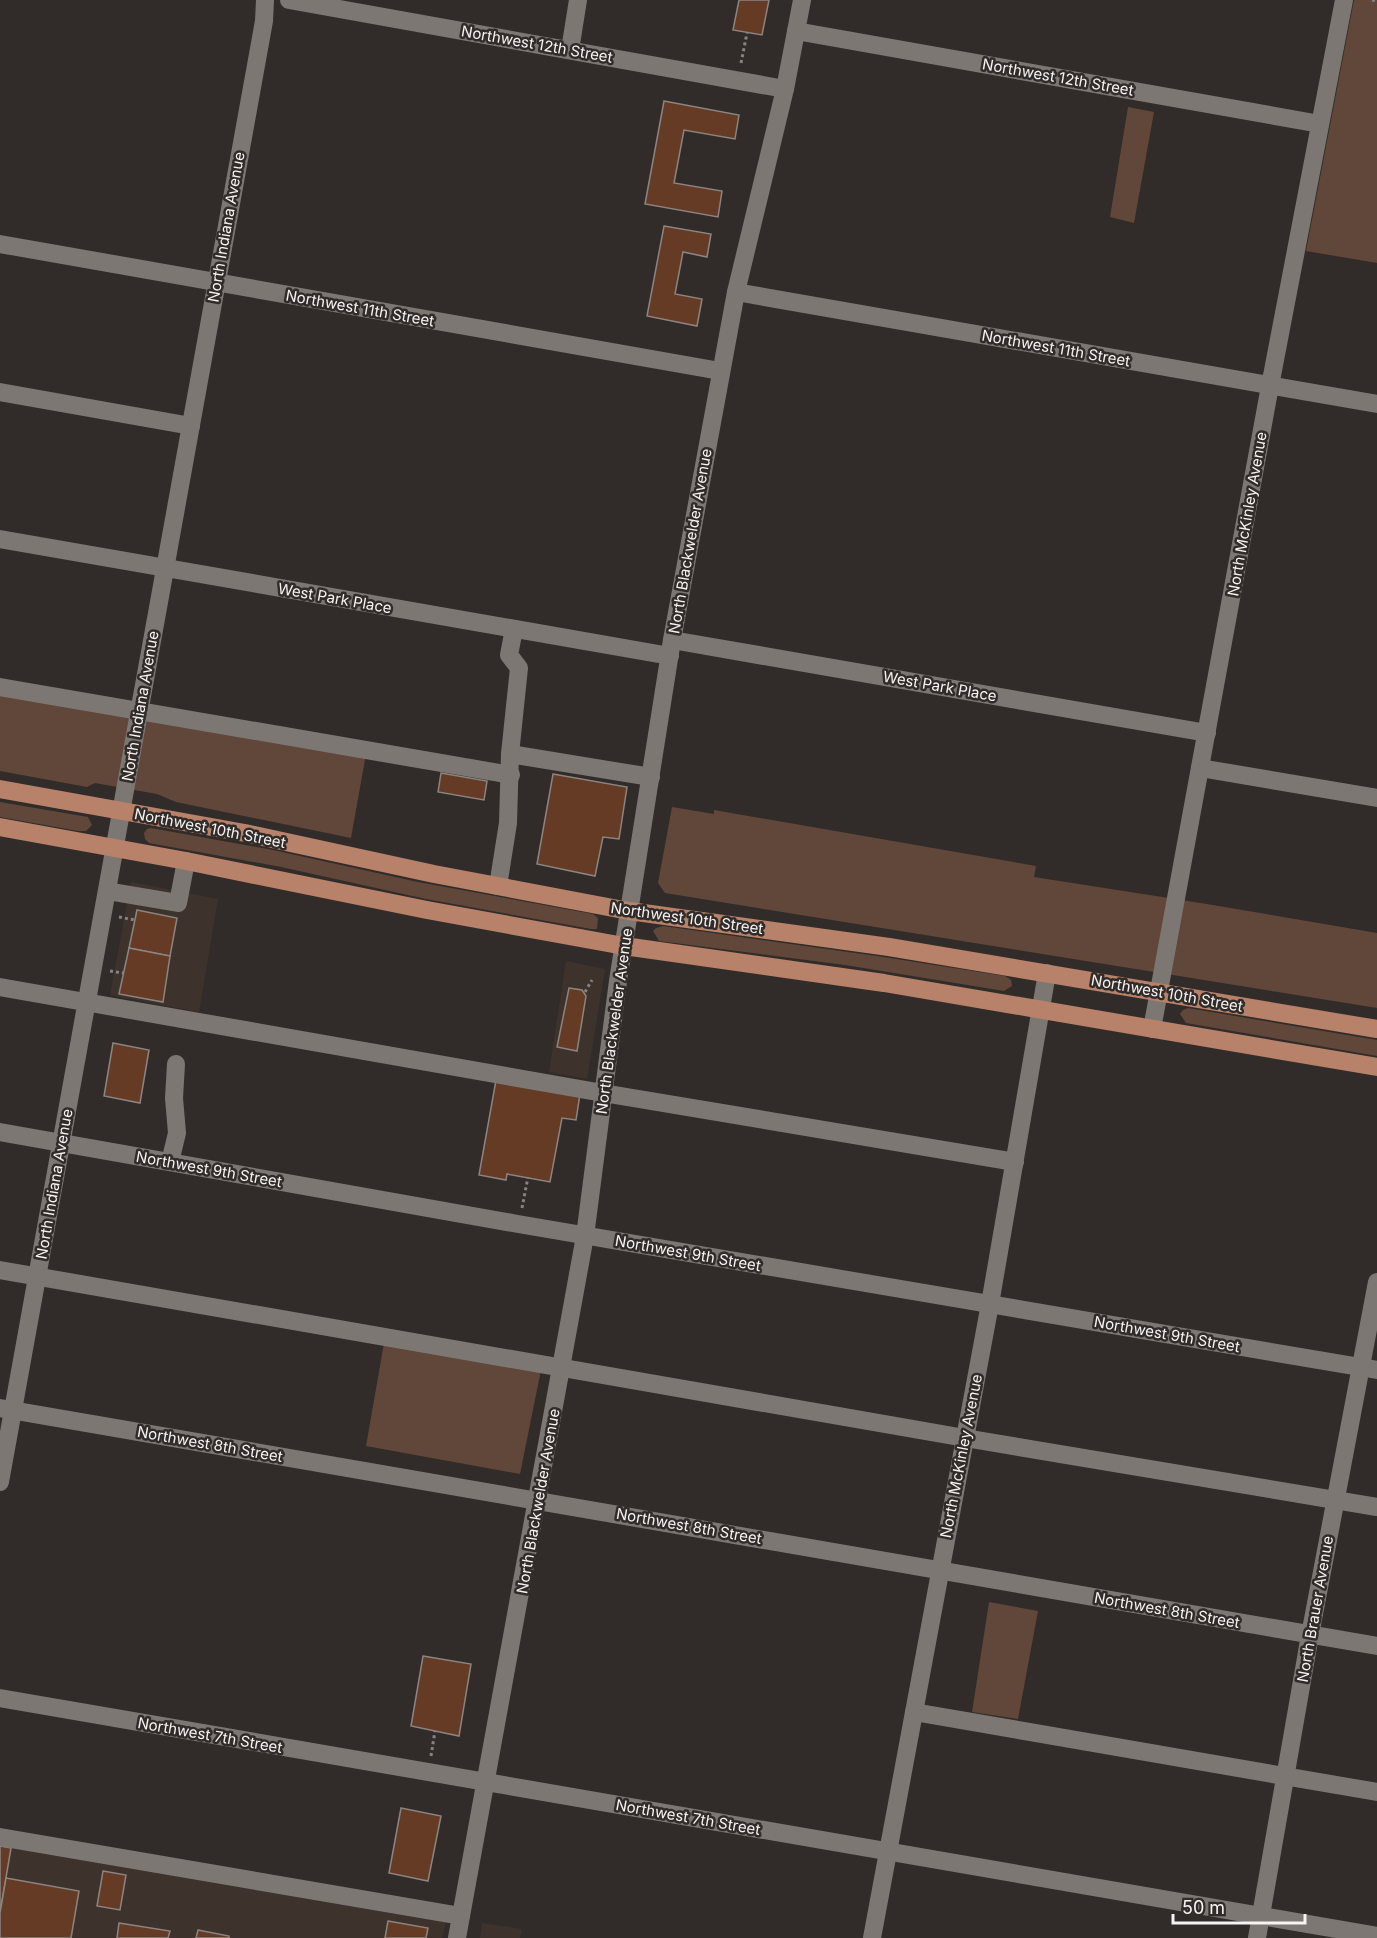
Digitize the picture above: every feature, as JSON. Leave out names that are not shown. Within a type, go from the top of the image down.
[{"type":"main road","name":"Northwest 10th Street","points":[[0,789],[245,833],[629,911],[889,947],[1377,1029]]},
{"type":"main road","points":[[0,827],[115,847],[427,910],[624,946],[884,983],[1377,1067]]},
{"type":"street","name":"North Indiana Avenue","points":[[0,1482],[7,1409],[38,1276],[264,21],[265,0]]},
{"type":"street","name":"Northwest 12th Street","points":[[289,0],[785,89]]},
{"type":"street","points":[[570,50],[578,0]]},
{"type":"street","name":"North Blackwelder Avenue","points":[[457,1938],[585,1236],[629,911],[671,648],[720,372],[736,292],[785,89],[802,0]]},
{"type":"street","name":"North McKinley Avenue","points":[[1152,1029],[1270,386],[1344,0]]},
{"type":"street","name":"Northwest 12th Street","points":[[796,31],[1320,124]]},
{"type":"street","name":"Northwest 11th Street","points":[[0,244],[720,372]]},
{"type":"street","name":"Northwest 11th Street","points":[[736,292],[1377,405]]},
{"type":"street","points":[[0,392],[191,426]]},
{"type":"street","name":"West Park Place","points":[[0,539],[514,629],[671,648],[1207,733]]},
{"type":"street","points":[[498,886],[508,823],[510,754],[519,668],[509,655],[514,629]]},
{"type":"street","points":[[0,687],[511,775]]},
{"type":"street","points":[[510,754],[651,777]]},
{"type":"street","points":[[1200,768],[1377,798]]},
{"type":"street","points":[[107,891],[178,903],[186,861]]},
{"type":"street","name":"North McKinley Avenue","points":[[872,1938],[990,1304],[1047,973]]},
{"type":"street","points":[[0,987],[603,1093],[1015,1162]]},
{"type":"street","points":[[170,1162],[177,1132],[174,1098],[176,1064]]},
{"type":"street","name":"Northwest 9th Street","points":[[0,1132],[585,1236],[1369,1368]]},
{"type":"street","points":[[0,1270],[965,1438],[1377,1507]]},
{"type":"street","name":"North Brauer Avenue","points":[[1257,1938],[1335,1499],[1369,1368],[1377,1282]]},
{"type":"street","name":"Northwest 8th Street","points":[[7,1409],[1377,1646]]},
{"type":"street","name":"Northwest 7th Street","points":[[0,1698],[1377,1936]]},
{"type":"street","points":[[914,1712],[1377,1792]]},
{"type":"street","points":[[0,1837],[462,1916]]},
{"type":"path","points":[[1372,0],[1377,1]]},
{"type":"path","points":[[745,44],[747,33]]},
{"type":"path","points":[[585,992],[592,980]]},
{"type":"path","points":[[523,1200],[528,1178]]},
{"type":"path","points":[[429,1773],[435,1731]]},
{"type":"shaded area","points":[[1354,0],[1377,0],[1377,263],[1306,251]]},
{"type":"shaded area","points":[[1128,107],[1154,112],[1134,223],[1110,217]]},
{"type":"shaded area","points":[[0,690],[366,754],[351,838],[176,802],[157,794],[95,783],[87,787],[0,771]]},
{"type":"shaded area","points":[[0,802],[88,817],[92,825],[86,831],[78,831],[0,817]]},
{"type":"shaded area","points":[[672,807],[714,814],[714,810],[1036,866],[1034,877],[1377,933],[1377,1008],[665,893],[658,883]]},
{"type":"shaded area","points":[[151,828],[273,850],[418,882],[593,914],[598,918],[597,929],[426,899],[281,867],[149,843],[144,833]]},
{"type":"shaded area","points":[[131,882],[218,899],[199,1012],[110,995]]},
{"type":"shaded area","points":[[663,926],[1005,976],[1011,980],[1012,986],[1004,991],[845,965],[659,941],[653,931]]},
{"type":"shaded area","points":[[566,961],[605,969],[587,1079],[549,1072]]},
{"type":"shaded area","points":[[1188,1008],[1377,1040],[1377,1056],[1186,1023],[1180,1014]]},
{"type":"shaded area","points":[[384,1343],[541,1370],[520,1474],[366,1446]]},
{"type":"shaded area","points":[[989,1602],[1038,1611],[1018,1719],[972,1712]]},
{"type":"shaded area","points":[[0,1841],[447,1917],[442,1938],[0,1938]]},
{"type":"shaded area","points":[[482,1923],[522,1929],[520,1938],[480,1938]]},
{"type":"building","points":[[739,0],[769,0],[762,35],[733,30]]},
{"type":"building","points":[[664,101],[739,115],[735,139],[684,130],[674,183],[722,191],[718,217],[645,204]]},
{"type":"building","points":[[664,226],[711,234],[707,257],[683,252],[675,294],[702,299],[697,326],[647,316]]},
{"type":"building","points":[[441,773],[487,781],[484,800],[438,792]]},
{"type":"building","points":[[553,774],[627,787],[619,839],[603,837],[595,876],[537,864]]},
{"type":"building","points":[[137,910],[177,918],[170,956],[129,948]]},
{"type":"building","points":[[129,948],[170,956],[163,1002],[119,994]]},
{"type":"building","points":[[569,988],[582,990],[586,996],[577,1051],[557,1047]]},
{"type":"building","points":[[113,1043],[149,1050],[140,1103],[104,1096]]},
{"type":"building","points":[[496,1080],[580,1094],[576,1120],[562,1118],[550,1182],[507,1174],[506,1180],[479,1175]]},
{"type":"building","points":[[423,1656],[471,1664],[459,1736],[411,1726]]},
{"type":"building","points":[[401,1808],[441,1816],[428,1881],[389,1873]]},
{"type":"building","points":[[0,1846],[11,1848],[0,1913]]},
{"type":"building","points":[[103,1871],[126,1875],[120,1910],[97,1906]]},
{"type":"building","points":[[6,1878],[79,1891],[71,1938],[0,1938],[0,1913]]},
{"type":"building","points":[[388,1921],[428,1928],[426,1938],[385,1938]]},
{"type":"building","points":[[119,1923],[170,1931],[168,1938],[117,1938]]},
{"type":"building","points":[[198,1930],[229,1936],[229,1938],[196,1938]]}]
